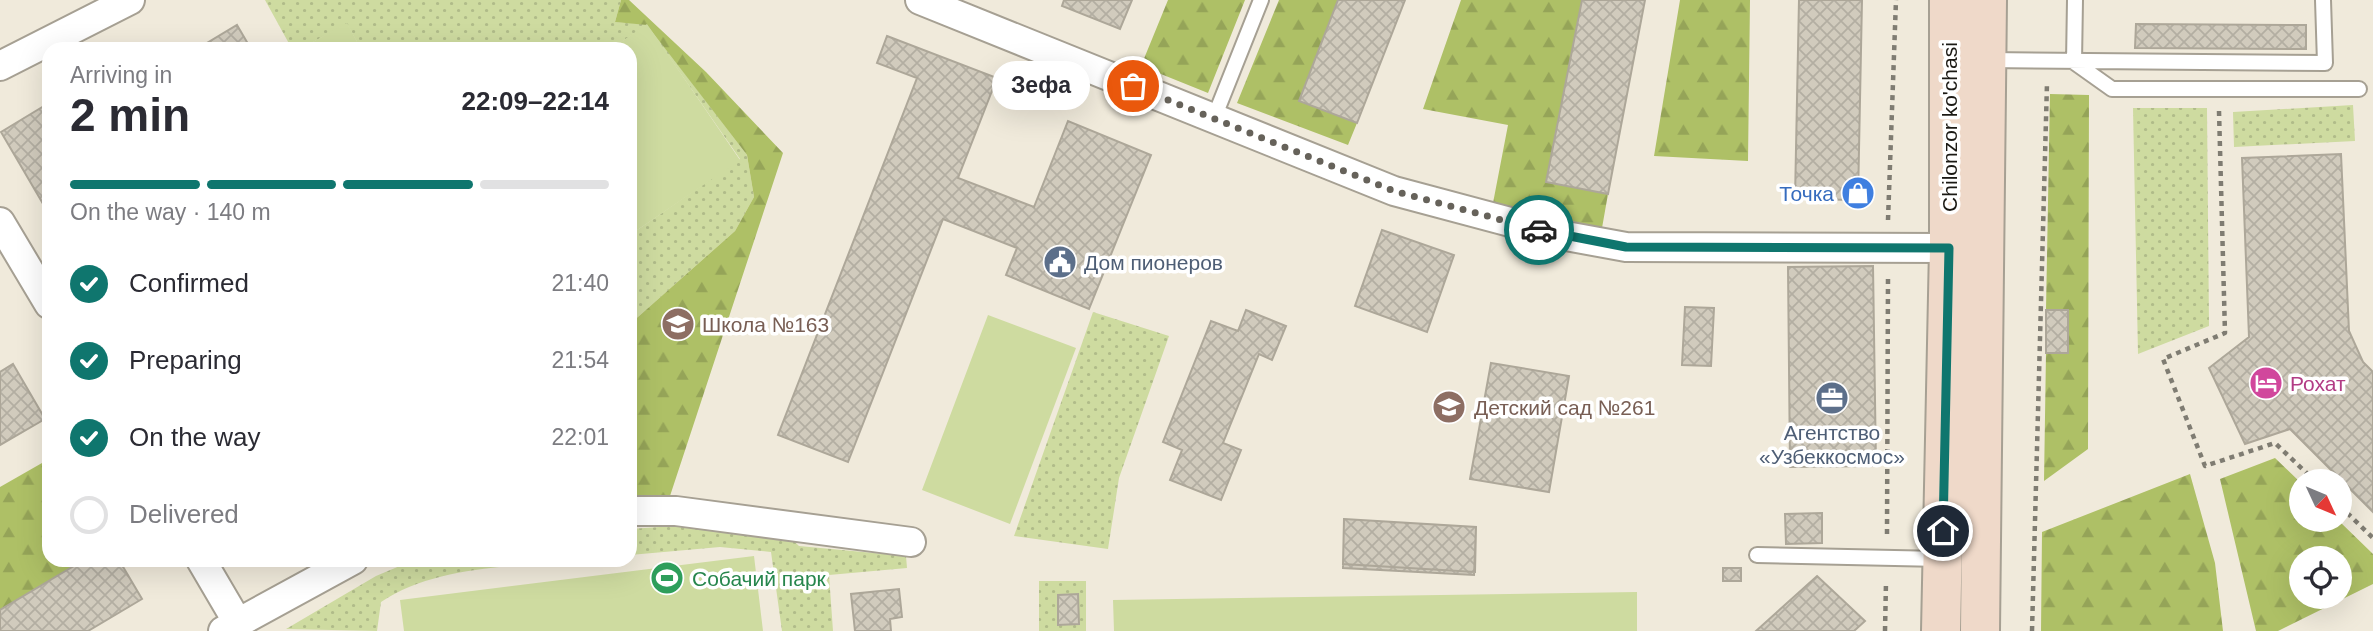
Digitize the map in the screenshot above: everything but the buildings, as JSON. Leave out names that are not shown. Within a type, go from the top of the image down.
[{"type":"main road","name":"Chilonzor ko'chasi","points":[[1949,0],[1968,60]]},
{"type":"main road","name":"Chilonzor ko'chasi","points":[[1980,631],[1967,249],[1968,60],[1987,0]]},
{"type":"main road","name":"Chilonzor ko'chasi","points":[[1941,631],[1943,559],[1967,249]]},
{"type":"street","points":[[47,42],[130,0]]},
{"type":"street","points":[[920,0],[1394,191],[1462,211],[1591,242],[1626,247],[1967,249]]},
{"type":"street","points":[[0,66],[42,45]]},
{"type":"street","points":[[0,222],[42,292]]},
{"type":"street","points":[[637,511],[676,511],[911,541]]},
{"type":"street","points":[[204,567],[235,628],[341,567]]},
{"type":"lane","points":[[1214,118],[1261,0]]},
{"type":"lane","points":[[2074,62],[2075,0]]},
{"type":"lane","points":[[1968,60],[2325,63],[2323,0]]},
{"type":"lane","points":[[2074,62],[2112,89],[2359,89]]},
{"type":"lane","points":[[1757,555],[1943,559]]},
{"type":"path","points":[[1885,631],[1887,247],[1896,0]]},
{"type":"path","points":[[2032,631],[2048,61]]},
{"type":"path","points":[[2219,89],[2225,333],[2163,359],[2205,466],[2275,443],[2302,469]]},
{"type":"path","points":[[2352,518],[2373,538]]},
{"type":"green space","points":[[265,0],[621,0],[615,22],[647,24],[747,155],[754,197],[735,231],[637,318],[637,230],[740,159],[647,25],[622,42],[357,42],[347,24],[313,42],[288,42]]},
{"type":"green space","points":[[621,0],[629,0],[706,72],[783,153],[670,496],[637,497],[637,318],[735,231],[754,197],[747,155],[647,25],[615,22]]},
{"type":"green space","points":[[1168,0],[1245,0],[1208,93],[1141,66]]},
{"type":"green space","points":[[1279,0],[1338,0],[1299,100],[1357,123],[1348,145],[1237,103]]},
{"type":"green space","points":[[1461,0],[1582,0],[1546,182],[1608,194],[1602,228],[1493,203],[1508,125],[1423,109]]},
{"type":"green space","points":[[1680,0],[1750,0],[1748,161],[1654,156]]},
{"type":"green space","points":[[347,23],[357,42],[313,42]]},
{"type":"green space","points":[[647,24],[740,160],[637,230],[637,42],[621,42]]},
{"type":"green space","points":[[2050,94],[2089,95],[2088,449],[2044,481],[2046,353],[2068,352],[2068,311],[2046,310]]},
{"type":"green space","points":[[2353,105],[2355,141],[2234,147],[2233,112]]},
{"type":"green space","points":[[2133,108],[2207,108],[2209,326],[2138,354]]},
{"type":"green space","points":[[1093,312],[1169,336],[1119,478],[1108,549],[1014,536]]},
{"type":"green space","points":[[988,315],[1076,348],[1010,524],[922,490]]},
{"type":"green space","points":[[2275,458],[2289,471],[2289,532],[2350,532],[2373,554],[2373,584],[2352,594],[2352,546],[2289,546],[2289,609],[2322,609],[2278,631],[2256,631],[2220,479]]},
{"type":"green space","points":[[42,463],[42,567],[72,567],[0,610],[0,487]]},
{"type":"green space","points":[[2190,474],[2215,563],[2223,631],[2041,631],[2042,532]]},
{"type":"green space","points":[[674,526],[793,540],[799,546],[906,556],[907,568],[829,575],[833,631],[782,631],[771,552],[720,547],[637,554],[637,529]]},
{"type":"green space","name":"Собачий парк","points":[[754,556],[763,631],[404,631],[400,600]]},
{"type":"green space","points":[[397,567],[502,567],[451,574],[402,590],[381,602],[377,631],[286,629],[376,576]]},
{"type":"green space","points":[[1039,581],[1086,581],[1086,631],[1039,631]]},
{"type":"green space","points":[[1637,592],[1637,631],[1114,631],[1113,600]]},
{"type":"way so far","points":[[1133,86],[1394,191],[1539,230]]},
{"type":"place","name":"Зефа","points":[[1133,86]]},
{"type":"place","name":"Точка","points":[[1858,193]]},
{"type":"place","name":"Дом пионеров","points":[[1060,262]]},
{"type":"place","name":"Школа №163","points":[[678,324]]},
{"type":"place","name":"Рохат","points":[[2266,383]]},
{"type":"place","name":"Агентство «Узбеккосмос»","points":[[1832,398]]},
{"type":"place","name":"Детский сад №261","points":[[1449,407]]},
{"type":"place","name":"Собачий парк","points":[[667,578]]},
{"type":"route","points":[[1539,230],[1626,247],[1949,248],[1943,531]]}]
